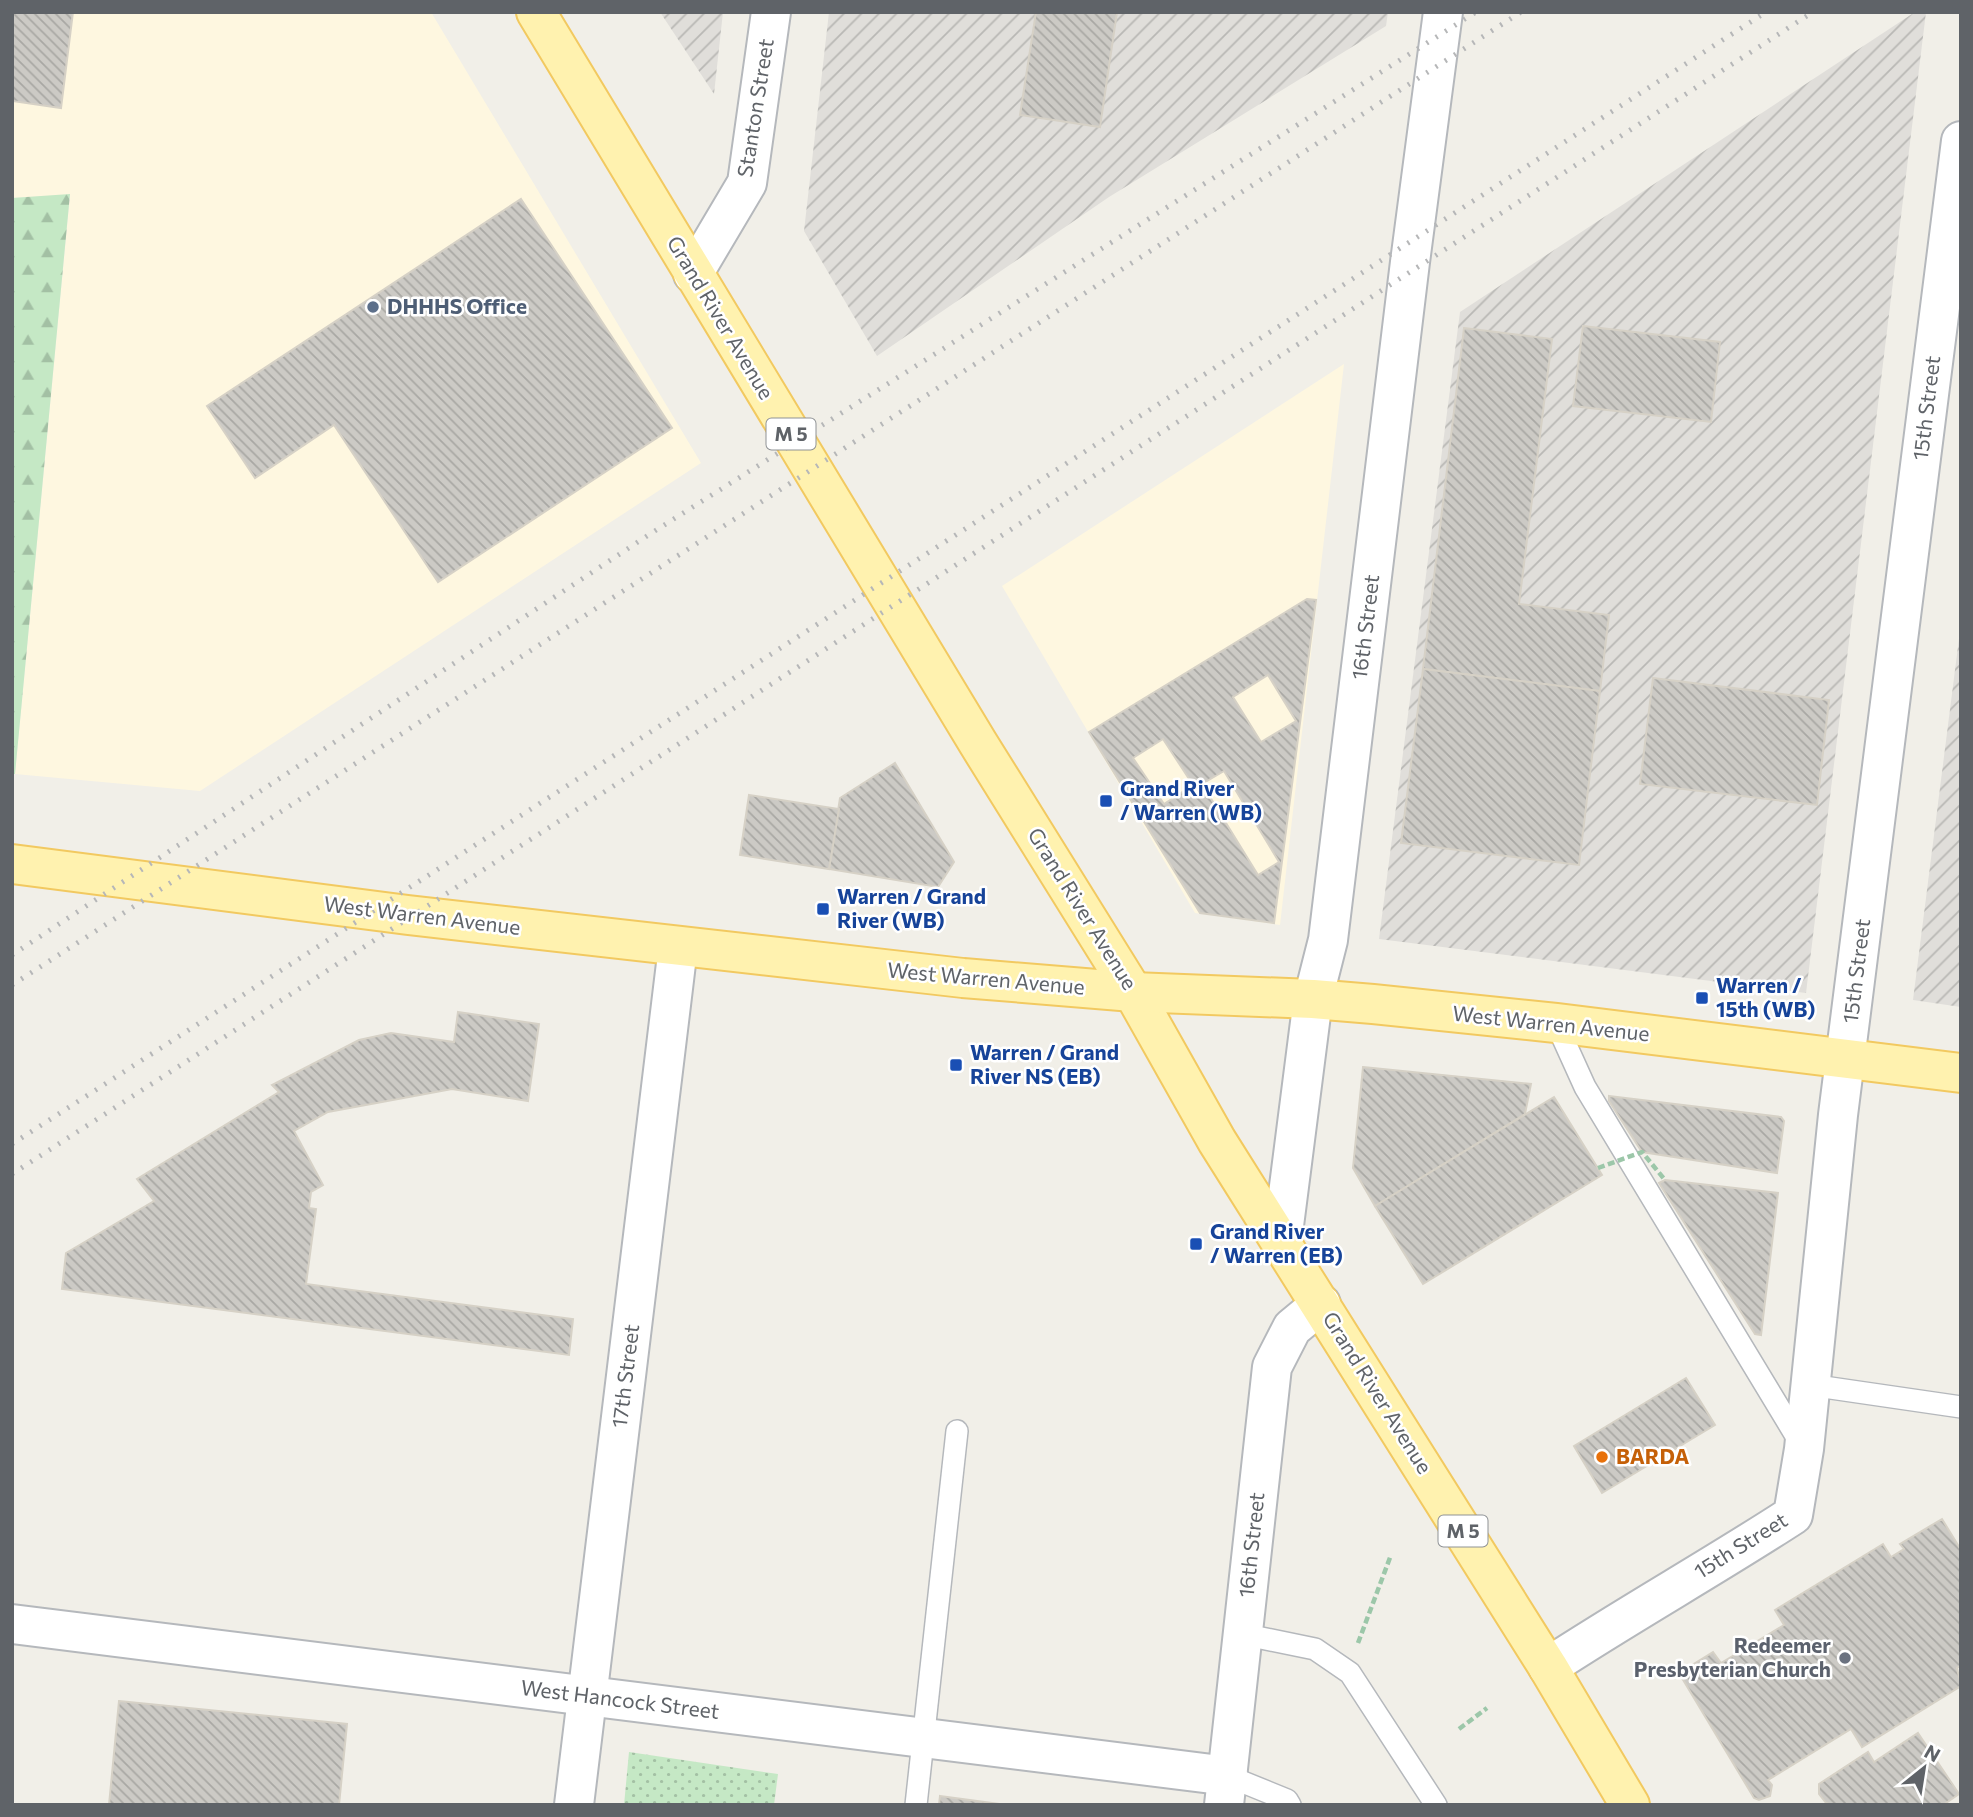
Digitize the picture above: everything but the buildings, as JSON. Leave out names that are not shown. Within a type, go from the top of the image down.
[{"type":"main road","name":"Grand River Avenue","points":[[536,12],[693,274],[1133,992],[1217,1140],[1548,1667],[1630,1805]]},
{"type":"main road","name":"West Warren Avenue","points":[[12,864],[678,947],[1010,983],[1133,992],[1313,999],[1556,1023],[1961,1073]]},
{"type":"street","name":"Stanton Street","points":[[693,274],[747,183],[771,12]]},
{"type":"street","name":"16th Street","points":[[1282,1241],[1313,999],[1328,940],[1407,285],[1443,12]]},
{"type":"street","name":"15th Street","points":[[1548,1667],[1629,1613],[1730,1556],[1793,1515],[1804,1449],[1846,1059],[1961,141]]},
{"type":"street","name":"17th Street","points":[[574,1805],[678,947]]},
{"type":"street","name":"16th Street","points":[[1226,1791],[1272,1367],[1292,1328],[1321,1304]]},
{"type":"street","name":"West Hancock Street","points":[[12,1624],[923,1738],[1226,1791]]},
{"type":"lane","points":[[1556,1023],[1585,1087],[1804,1449]]},
{"type":"lane","points":[[1810,1385],[1961,1407]]},
{"type":"lane","points":[[916,1805],[957,1431]]},
{"type":"lane","points":[[1242,1634],[1315,1649],[1350,1673],[1436,1805]]},
{"type":"lane","points":[[1226,1791],[1287,1800],[1290,1805]]},
{"type":"path","points":[[1598,1168],[1643,1152],[1665,1180]]},
{"type":"path","points":[[1356,1648],[1391,1555]]},
{"type":"path","points":[[1459,1729],[1487,1708]]},
{"type":"shaded area","points":[[12,12],[431,12],[701,463],[200,791],[15,774],[70,195],[12,198]]},
{"type":"shaded area","points":[[660,12],[723,12],[714,94]]},
{"type":"shaded area","points":[[829,12],[1388,12],[1386,26],[1109,197],[877,356],[804,231]]},
{"type":"shaded area","points":[[1915,12],[1926,12],[1806,993],[1379,939],[1460,312]]},
{"type":"shaded area","points":[[1344,364],[1280,925],[1195,913],[1002,586]]},
{"type":"shaded area","points":[[1961,623],[1961,1007],[1913,1000]]},
{"type":"green space","points":[[70,194],[15,774],[12,774],[12,198]]},
{"type":"green space","points":[[629,1752],[778,1774],[774,1805],[624,1805]]},
{"type":"railway","points":[[12,955],[650,534],[1476,12]]},
{"type":"railway","points":[[12,985],[1521,12]]},
{"type":"railway","points":[[12,1144],[1766,12]]},
{"type":"railway","points":[[12,1174],[1813,12]]},
{"type":"place","name":"DHHHS Office","points":[[373,307]]},
{"type":"place","name":"Grand River / Warren (WB)","points":[[1106,801]]},
{"type":"place","name":"Warren / Grand River (WB)","points":[[823,909]]},
{"type":"place","name":"Warren / 15th (WB)","points":[[1702,998]]},
{"type":"place","name":"Warren / Grand River NS (EB)","points":[[956,1065]]},
{"type":"place","name":"Grand River / Warren (EB)","points":[[1196,1244]]},
{"type":"place","name":"BARDA","points":[[1602,1457]]},
{"type":"place","name":"Redeemer Presbyterian Church","points":[[1845,1658]]}]
